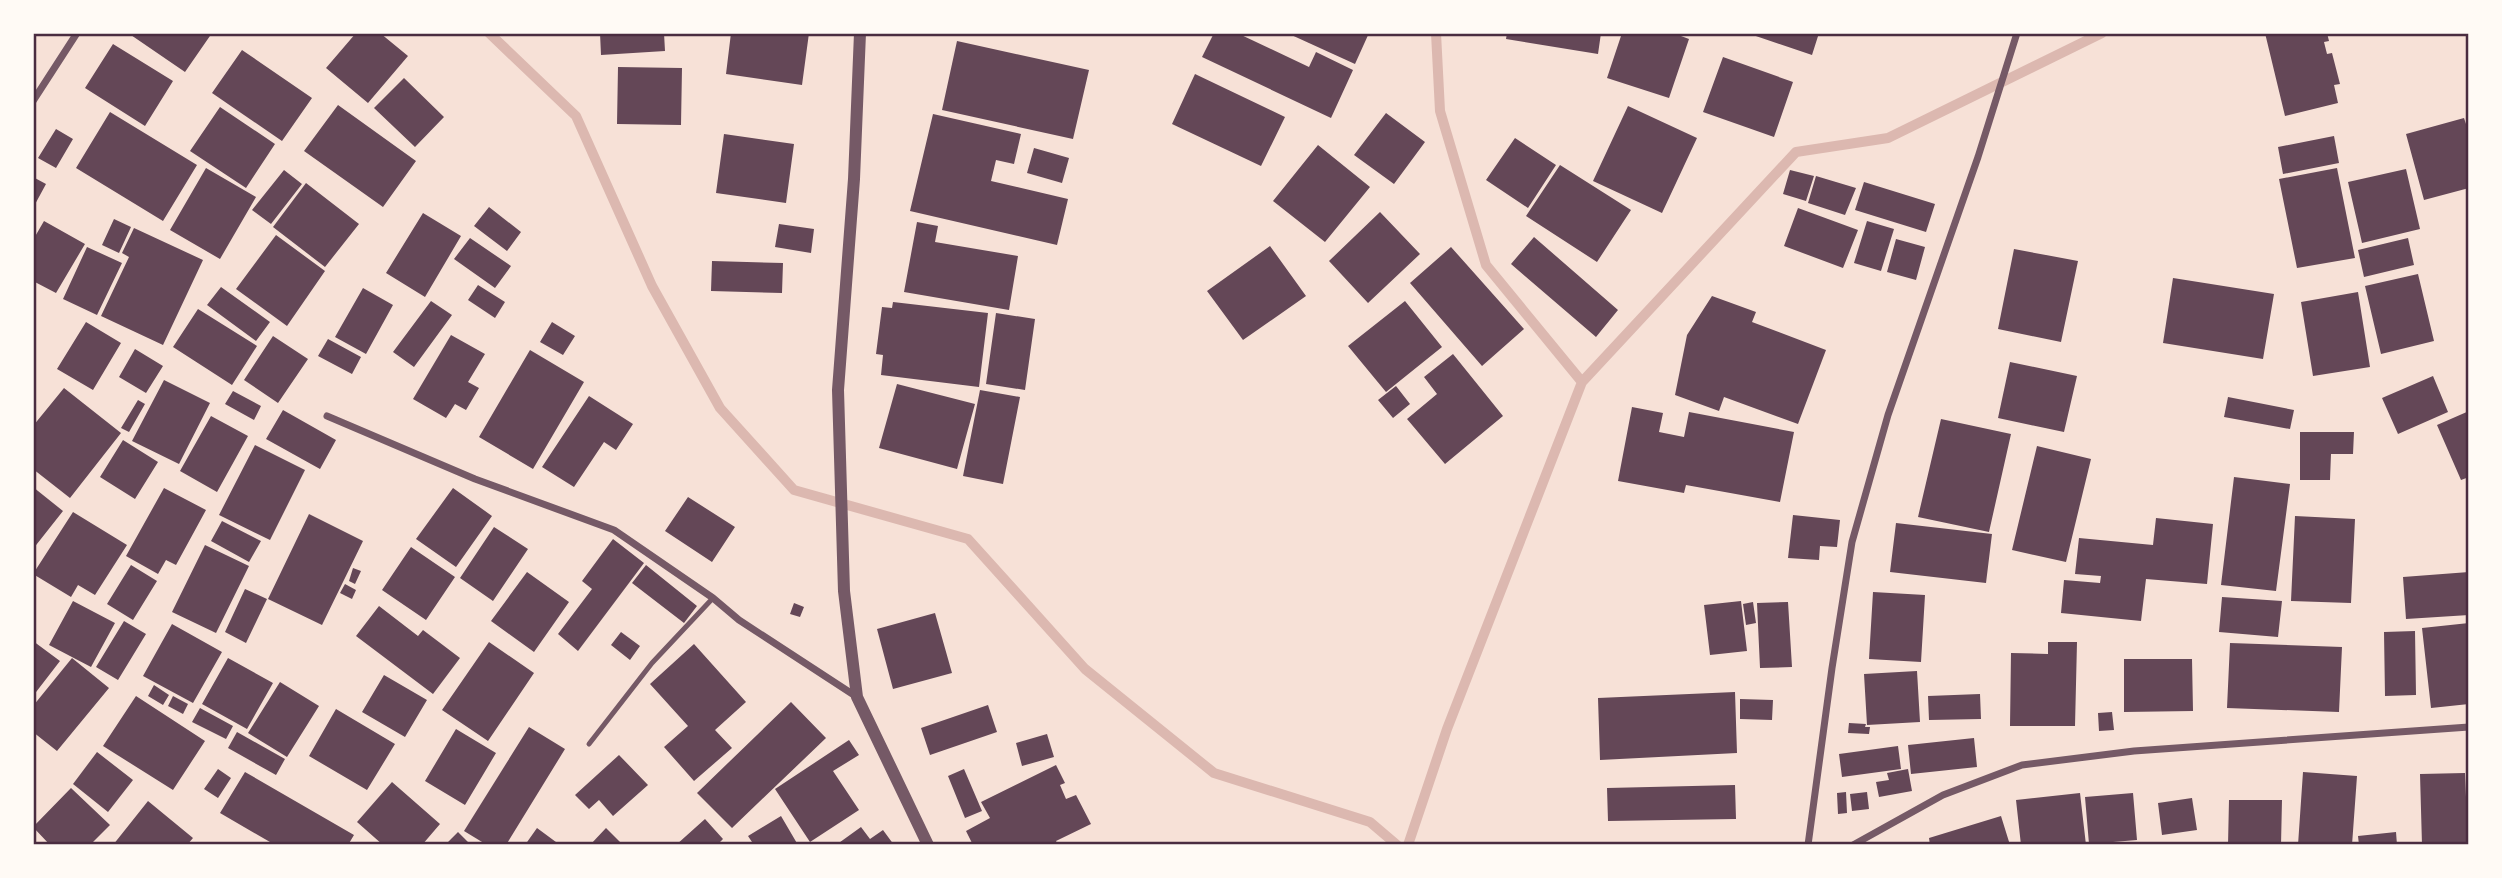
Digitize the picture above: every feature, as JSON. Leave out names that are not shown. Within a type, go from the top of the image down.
[{"type":"street","points":[[33,101],[77,33]]},
{"type":"street","points":[[860,33],[854,179],[838,390],[844,590],[857,697],[928,845]]},
{"type":"street","points":[[1808,845],[1852,542],[1888,415],[1978,157],[2017,33]]},
{"type":"street","points":[[327,416],[475,479],[614,530],[713,597],[739,620],[857,697]]},
{"type":"street","points":[[1853,845],[1943,795],[2022,765],[2134,751],[2469,727]]},
{"type":"lane","points":[[589,744],[652,663],[713,597]]},
{"type":"building","points":[[128,33],[212,33],[185,72]]},
{"type":"building","points":[[356,33],[380,33],[408,56],[368,103],[326,68]]},
{"type":"building","points":[[600,33],[664,33],[665,51],[601,55]]},
{"type":"building","points":[[731,33],[809,33],[802,85],[726,74]]},
{"type":"building","points":[[1214,33],[1237,33],[1309,67],[1316,52],[1353,70],[1331,118],[1202,57]]},
{"type":"building","points":[[1287,33],[1369,33],[1355,64]]},
{"type":"building","points":[[1507,33],[1601,33],[1598,54],[1506,39]]},
{"type":"building","points":[[1622,33],[1673,33],[1689,39],[1669,98],[1607,78]]},
{"type":"building","points":[[1747,33],[1819,33],[1812,55]]},
{"type":"building","points":[[2265,33],[2327,33],[2329,41],[2324,42],[2327,54],[2332,53],[2340,84],[2334,85],[2338,103],[2285,116]]},
{"type":"building","points":[[957,41],[1089,70],[1073,139],[942,110]]},
{"type":"building","points":[[113,44],[173,81],[145,126],[85,88]]},
{"type":"building","points":[[242,50],[312,98],[282,141],[212,93]]},
{"type":"building","points":[[1723,57],[1793,82],[1774,137],[1703,112]]},
{"type":"building","points":[[618,67],[682,68],[681,125],[617,124]]},
{"type":"building","points":[[1195,74],[1285,117],[1261,166],[1172,124]]},
{"type":"building","points":[[404,78],[444,117],[415,147],[374,108]]},
{"type":"building","points":[[338,105],[416,161],[383,207],[304,151]]},
{"type":"building","points":[[1628,106],[1697,138],[1662,213],[1593,181]]},
{"type":"building","points":[[220,107],[275,144],[246,188],[190,151]]},
{"type":"building","points":[[110,112],[197,165],[163,221],[76,168]]},
{"type":"building","points":[[1386,113],[1425,142],[1394,184],[1354,155]]},
{"type":"building","points":[[933,114],[1021,134],[1014,164],[996,160],[991,181],[1068,199],[1057,245],[910,211]]},
{"type":"building","points":[[2464,118],[2469,133],[2469,188],[2424,200],[2406,134]]},
{"type":"building","points":[[56,129],[73,139],[56,168],[38,158]]},
{"type":"building","points":[[724,134],[794,144],[786,203],[716,193]]},
{"type":"building","points":[[2334,136],[2339,163],[2283,174],[2278,147]]},
{"type":"building","points":[[1515,138],[1556,165],[1528,208],[1486,180]]},
{"type":"building","points":[[1318,145],[1370,187],[1325,242],[1273,201]]},
{"type":"building","points":[[1034,148],[1069,158],[1062,183],[1027,173]]},
{"type":"building","points":[[1560,165],[1631,210],[1597,262],[1526,216]]},
{"type":"building","points":[[206,168],[256,197],[220,259],[170,230]]},
{"type":"building","points":[[2337,168],[2355,258],[2297,268],[2279,179]]},
{"type":"building","points":[[2406,169],[2420,229],[2362,243],[2348,182]]},
{"type":"building","points":[[284,170],[302,184],[271,224],[252,210]]},
{"type":"building","points":[[1790,170],[1814,176],[1806,201],[1783,194]]},
{"type":"building","points":[[1816,176],[1856,188],[1845,215],[1808,203]]},
{"type":"building","points":[[33,177],[46,184],[33,208]]},
{"type":"building","points":[[1864,182],[1935,204],[1926,232],[1855,210]]},
{"type":"building","points":[[306,183],[359,224],[325,267],[273,227]]},
{"type":"building","points":[[489,207],[521,232],[507,251],[474,226]]},
{"type":"building","points":[[1798,208],[1858,230],[1843,268],[1784,246]]},
{"type":"building","points":[[1380,212],[1420,254],[1368,303],[1329,261]]},
{"type":"building","points":[[423,213],[461,236],[425,297],[386,273]]},
{"type":"building","points":[[114,219],[131,227],[119,253],[102,245]]},
{"type":"building","points":[[44,221],[85,244],[56,293],[33,281],[33,240]]},
{"type":"building","points":[[1867,221],[1894,229],[1881,271],[1854,263]]},
{"type":"building","points":[[917,222],[938,226],[935,242],[1018,256],[1009,310],[904,292]]},
{"type":"building","points":[[779,224],[814,229],[811,253],[775,247]]},
{"type":"building","points":[[134,228],[203,260],[163,345],[101,316],[129,257],[122,253]]},
{"type":"building","points":[[276,235],[325,271],[287,326],[236,289]]},
{"type":"building","points":[[1534,237],[1618,310],[1596,337],[1511,264]]},
{"type":"building","points":[[470,238],[511,266],[495,288],[454,259]]},
{"type":"building","points":[[2408,238],[2414,265],[2364,277],[2358,250]]},
{"type":"building","points":[[1896,239],[1925,247],[1916,280],[1887,272]]},
{"type":"building","points":[[1270,246],[1306,296],[1243,340],[1207,291]]},
{"type":"building","points":[[87,247],[122,263],[97,315],[63,299]]},
{"type":"building","points":[[1451,247],[1524,329],[1482,366],[1410,283]]},
{"type":"building","points":[[2014,249],[2078,261],[2061,342],[1998,329]]},
{"type":"building","points":[[712,261],[783,263],[782,293],[711,291]]},
{"type":"building","points":[[2418,274],[2434,341],[2381,354],[2365,286]]},
{"type":"building","points":[[2173,278],[2274,294],[2263,359],[2163,343]]},
{"type":"building","points":[[478,285],[505,302],[495,318],[468,300]]},
{"type":"building","points":[[221,287],[270,322],[256,341],[207,305]]},
{"type":"building","points":[[363,288],[393,305],[366,354],[335,337]]},
{"type":"building","points":[[2358,292],[2370,367],[2313,376],[2301,302]]},
{"type":"building","points":[[1712,296],[1756,312],[1752,322],[1826,350],[1798,424],[1724,397],[1719,411],[1675,395],[1687,335]]},
{"type":"building","points":[[431,301],[452,315],[414,367],[393,352]]},
{"type":"building","points":[[1405,301],[1442,347],[1386,392],[1348,346]]},
{"type":"building","points":[[893,302],[988,313],[979,387],[881,375],[883,355],[876,354],[882,307],[892,308]]},
{"type":"building","points":[[198,309],[257,346],[232,385],[173,347]]},
{"type":"building","points":[[996,313],[1035,319],[1025,390],[986,384]]},
{"type":"building","points":[[86,322],[121,343],[93,390],[57,369]]},
{"type":"building","points":[[552,322],[575,336],[563,355],[540,342]]},
{"type":"building","points":[[451,335],[485,354],[468,382],[479,388],[466,410],[455,404],[446,418],[413,399]]},
{"type":"building","points":[[273,336],[308,359],[278,403],[244,380]]},
{"type":"building","points":[[328,339],[361,357],[352,374],[318,356]]},
{"type":"building","points":[[135,349],[163,366],[146,393],[119,377]]},
{"type":"building","points":[[530,350],[584,382],[533,469],[479,437]]},
{"type":"building","points":[[1453,354],[1503,416],[1445,464],[1407,419],[1437,394],[1424,377]]},
{"type":"building","points":[[2010,362],[2077,376],[2064,432],[1998,418]]},
{"type":"building","points":[[2433,376],[2448,412],[2398,434],[2382,398]]},
{"type":"building","points":[[164,380],[210,403],[179,464],[132,441]]},
{"type":"building","points":[[897,384],[975,404],[957,469],[879,448]]},
{"type":"building","points":[[1396,386],[1410,404],[1393,418],[1378,400]]},
{"type":"building","points":[[64,388],[121,433],[70,498],[33,469],[33,426]]},
{"type":"building","points":[[980,390],[1020,397],[1003,484],[963,476]]},
{"type":"building","points":[[233,391],[261,406],[254,420],[225,404]]},
{"type":"building","points":[[589,396],[633,424],[616,450],[604,442],[574,487],[542,467]]},
{"type":"building","points":[[2228,397],[2294,410],[2290,429],[2224,417]]},
{"type":"building","points":[[138,400],[145,404],[129,432],[121,428]]},
{"type":"building","points":[[1632,407],[1663,413],[1659,432],[1684,437],[1689,412],[1794,432],[1780,502],[1686,485],[1684,493],[1618,481]]},
{"type":"building","points":[[283,410],[336,440],[320,469],[266,439]]},
{"type":"building","points":[[2469,411],[2469,477],[2461,480],[2437,425]]},
{"type":"building","points":[[211,416],[248,436],[217,492],[180,471]]},
{"type":"building","points":[[1941,419],[2011,434],[1989,532],[1918,517]]},
{"type":"building","points":[[2300,432],[2354,432],[2353,454],[2331,454],[2330,480],[2300,480]]},
{"type":"building","points":[[123,440],[158,462],[135,499],[100,477]]},
{"type":"building","points":[[255,445],[305,470],[270,540],[219,515]]},
{"type":"building","points":[[2037,446],[2091,459],[2066,562],[2012,550]]},
{"type":"building","points":[[2234,477],[2290,484],[2276,591],[2221,585]]},
{"type":"building","points":[[33,487],[63,511],[33,549]]},
{"type":"building","points":[[164,488],[206,510],[176,565],[166,560],[158,574],[126,556]]},
{"type":"building","points":[[453,488],[492,516],[456,567],[416,539]]},
{"type":"building","points":[[688,497],[735,527],[712,562],[665,531]]},
{"type":"building","points":[[73,512],[127,545],[95,595],[78,585],[71,597],[33,574]]},
{"type":"building","points":[[309,514],[363,541],[322,625],[268,599]]},
{"type":"building","points":[[1793,515],[1840,520],[1837,547],[1820,546],[1819,560],[1788,558]]},
{"type":"building","points":[[2295,516],[2355,519],[2351,603],[2291,601]]},
{"type":"building","points":[[2156,518],[2213,524],[2207,584],[2146,579],[2141,621],[2061,613],[2064,580],[2100,583],[2101,576],[2075,574],[2079,538],[2153,545]]},
{"type":"building","points":[[222,521],[261,541],[249,562],[211,541]]},
{"type":"building","points":[[1896,523],[1992,534],[1986,583],[1890,572]]},
{"type":"building","points":[[494,527],[528,549],[493,601],[460,578]]},
{"type":"building","points":[[613,539],[644,563],[578,651],[558,634],[592,589],[582,581]]},
{"type":"building","points":[[205,545],[249,566],[216,633],[172,612]]},
{"type":"building","points":[[411,547],[455,577],[426,620],[382,590]]},
{"type":"building","points":[[131,565],[157,581],[133,620],[107,604]]},
{"type":"building","points":[[646,565],[697,606],[684,623],[632,583]]},
{"type":"building","points":[[353,568],[361,571],[355,584],[349,581]]},
{"type":"building","points":[[527,572],[569,602],[534,652],[491,621]]},
{"type":"building","points":[[2469,572],[2469,615],[2406,619],[2403,577]]},
{"type":"building","points":[[345,584],[356,590],[352,599],[340,593]]},
{"type":"building","points":[[245,589],[267,599],[246,643],[225,632]]},
{"type":"building","points":[[1873,592],[1925,595],[1921,662],[1869,659]]},
{"type":"building","points":[[2222,597],[2282,601],[2278,637],[2219,632]]},
{"type":"building","points":[[73,601],[115,623],[91,667],[49,645]]},
{"type":"building","points":[[1741,601],[1747,651],[1710,655],[1704,605]]},
{"type":"building","points":[[1753,602],[1756,623],[1746,625],[1743,604]]},
{"type":"building","points":[[1788,602],[1792,667],[1760,668],[1757,603]]},
{"type":"building","points":[[794,603],[804,607],[800,617],[790,614]]},
{"type":"building","points":[[379,606],[418,636],[423,630],[460,658],[433,694],[356,636]]},
{"type":"building","points":[[935,613],[952,673],[893,689],[877,629]]},
{"type":"building","points":[[124,621],[146,634],[118,680],[96,667]]},
{"type":"building","points":[[2469,623],[2469,704],[2431,708],[2422,628]]},
{"type":"building","points":[[172,624],[222,652],[193,703],[143,676]]},
{"type":"building","points":[[2415,631],[2416,695],[2385,696],[2384,632]]},
{"type":"building","points":[[621,632],[640,646],[630,660],[611,645]]},
{"type":"building","points":[[33,641],[60,661],[33,696]]},
{"type":"building","points":[[489,642],[534,673],[488,741],[442,710]]},
{"type":"building","points":[[2048,642],[2077,642],[2075,726],[2010,726],[2011,653],[2048,654]]},
{"type":"building","points":[[2230,643],[2342,647],[2339,712],[2227,708]]},
{"type":"building","points":[[694,644],[746,702],[715,730],[732,748],[694,781],[664,747],[688,726],[650,684]]},
{"type":"building","points":[[72,658],[109,688],[57,751],[33,732],[33,706]]},
{"type":"building","points":[[228,658],[273,683],[247,729],[202,704]]},
{"type":"building","points":[[2124,659],[2192,659],[2193,711],[2124,712]]},
{"type":"building","points":[[1917,671],[1920,722],[1867,725],[1864,674]]},
{"type":"building","points":[[384,675],[427,700],[405,737],[362,712]]},
{"type":"building","points":[[280,682],[319,706],[287,757],[248,733]]},
{"type":"building","points":[[154,685],[169,695],[163,705],[148,696]]},
{"type":"building","points":[[1735,692],[1737,753],[1600,760],[1598,698]]},
{"type":"building","points":[[1980,694],[1981,719],[1929,720],[1928,696]]},
{"type":"building","points":[[136,696],[205,741],[173,790],[103,746]]},
{"type":"building","points":[[173,696],[188,704],[183,714],[168,706]]},
{"type":"building","points":[[1740,699],[1773,700],[1772,720],[1740,719]]},
{"type":"building","points":[[791,702],[826,738],[732,828],[697,793]]},
{"type":"building","points":[[988,705],[997,732],[930,755],[921,728]]},
{"type":"building","points":[[200,708],[233,726],[226,739],[192,722]]},
{"type":"building","points":[[336,709],[395,744],[367,790],[309,756]]},
{"type":"building","points":[[2112,712],[2114,730],[2099,731],[2098,713]]},
{"type":"building","points":[[1849,723],[1866,724],[1865,727],[1870,727],[1869,734],[1848,733]]},
{"type":"building","points":[[529,727],[565,749],[506,845],[487,845],[464,831]]},
{"type":"building","points":[[456,729],[496,753],[465,805],[425,781]]},
{"type":"building","points":[[237,732],[285,759],[276,775],[228,748]]},
{"type":"building","points":[[1047,734],[1054,757],[1022,766],[1016,743]]},
{"type":"building","points":[[1974,738],[1977,767],[1911,774],[1908,745]]},
{"type":"building","points":[[849,740],[859,755],[833,771],[859,810],[810,842],[775,789]]},
{"type":"building","points":[[1898,746],[1901,769],[1842,777],[1839,754]]},
{"type":"building","points":[[97,752],[133,780],[108,812],[73,784]]},
{"type":"building","points":[[619,755],[648,785],[613,816],[599,800],[589,809],[575,795]]},
{"type":"building","points":[[1056,765],[1065,783],[1060,785],[1066,799],[1076,795],[1091,824],[1056,841],[1058,845],[973,845],[966,831],[990,818],[981,802]]},
{"type":"building","points":[[218,769],[231,778],[218,798],[204,789]]},
{"type":"building","points":[[964,769],[982,811],[965,818],[948,776]]},
{"type":"building","points":[[1908,769],[1912,791],[1879,797],[1876,782],[1889,780],[1887,773]]},
{"type":"building","points":[[245,772],[354,835],[348,845],[268,845],[270,842],[220,813]]},
{"type":"building","points":[[2303,772],[2357,776],[2352,845],[2298,845]]},
{"type":"building","points":[[2465,773],[2468,845],[2422,845],[2420,774]]},
{"type":"building","points":[[392,782],[440,824],[422,845],[383,845],[357,822]]},
{"type":"building","points":[[1735,785],[1736,819],[1608,821],[1607,788]]},
{"type":"building","points":[[71,788],[110,825],[90,845],[50,845],[33,827]]},
{"type":"building","points":[[1846,792],[1847,813],[1838,814],[1837,793]]},
{"type":"building","points":[[1867,792],[1869,809],[1852,811],[1850,794]]},
{"type":"building","points":[[2080,793],[2086,845],[2021,845],[2016,800]]},
{"type":"building","points":[[2133,793],[2137,840],[2089,844],[2085,797]]},
{"type":"building","points":[[2192,798],[2197,830],[2162,835],[2158,803]]},
{"type":"building","points":[[2229,800],[2282,800],[2281,845],[2228,845]]},
{"type":"building","points":[[148,801],[193,838],[187,845],[113,845]]},
{"type":"building","points":[[781,816],[798,845],[754,845],[748,836]]},
{"type":"building","points":[[2001,816],[2010,845],[1930,845],[1929,838]]},
{"type":"building","points":[[705,819],[723,839],[717,845],[676,845]]},
{"type":"building","points":[[861,827],[870,839],[883,830],[894,845],[836,845]]},
{"type":"building","points":[[537,828],[560,845],[525,845]]},
{"type":"building","points":[[606,828],[623,845],[590,845]]},
{"type":"building","points":[[458,832],[471,845],[445,845]]},
{"type":"building","points":[[2396,832],[2397,845],[2359,845],[2358,836]]},
{"type":"waterway","points":[[489,33],[576,116],[652,286],[720,408],[794,490],[968,539],[1085,669],[1214,773],[1370,822],[1397,845]]},
{"type":"waterway","points":[[1436,33],[1440,111],[1486,265],[1582,382]]},
{"type":"waterway","points":[[1408,845],[1447,729],[1582,382],[1796,152],[1888,138],[2102,33]]}]
